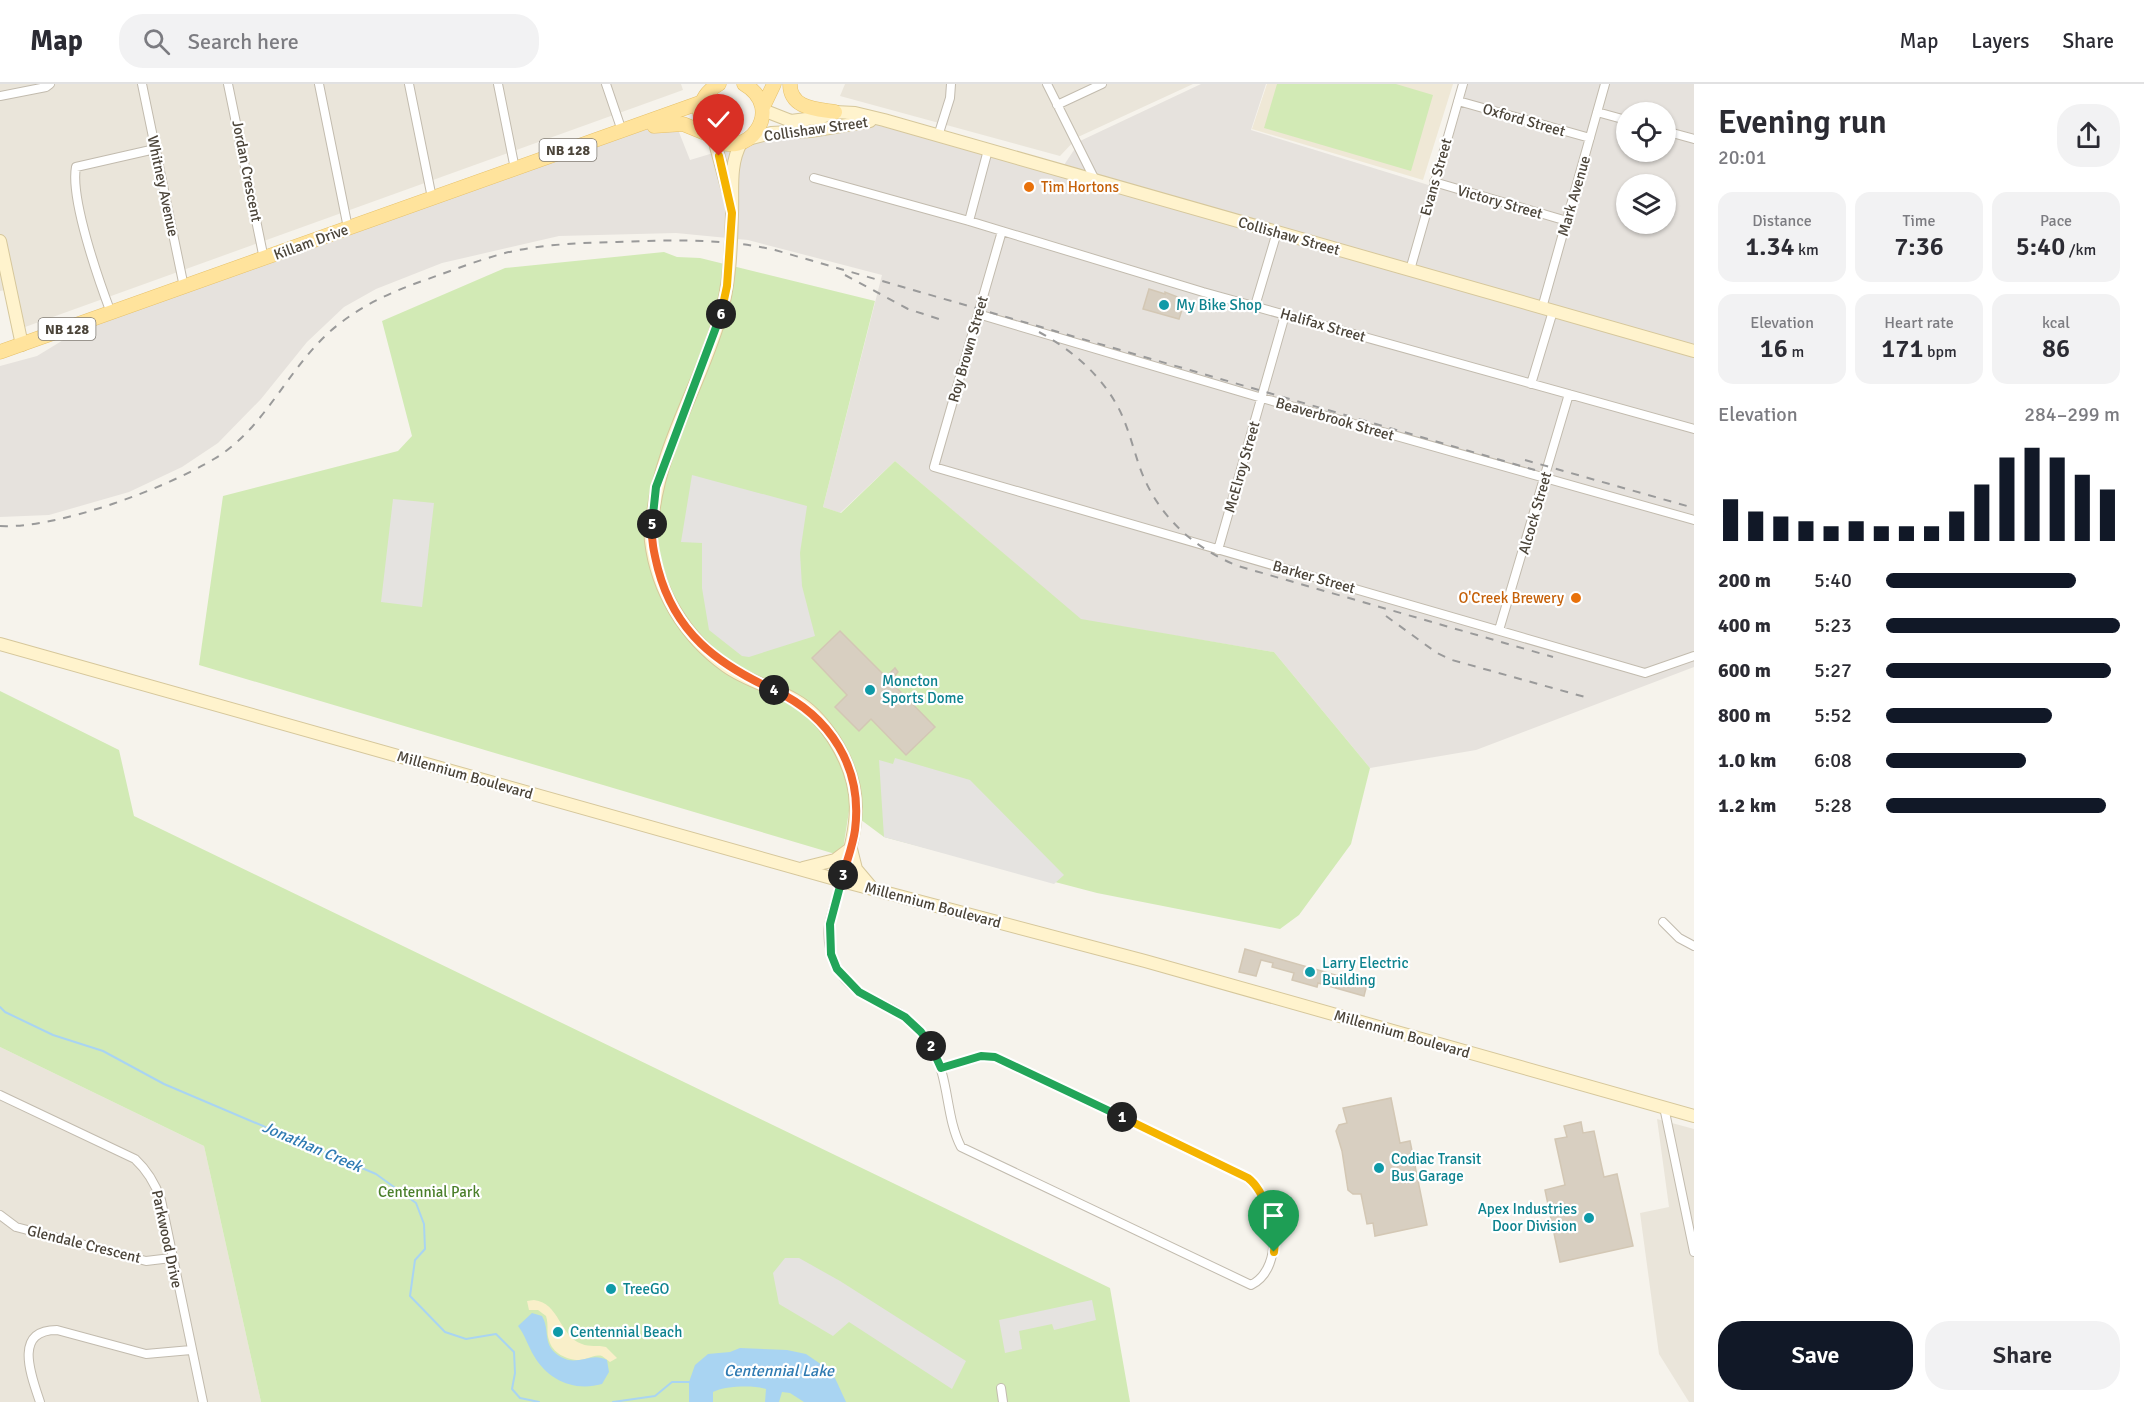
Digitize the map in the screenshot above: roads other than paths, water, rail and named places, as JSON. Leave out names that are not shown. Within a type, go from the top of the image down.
[{"type":"main road","points":[[712,137],[700,117],[703,100],[707,93],[719,84]]},
{"type":"main road","points":[[744,84],[757,94],[763,108]]},
{"type":"main road","points":[[745,141],[761,123],[763,108],[774,84]]},
{"type":"main road","points":[[790,84],[790,89],[798,103],[814,109],[835,112]]},
{"type":"main road","name":"Killam Drive","points":[[0,352],[622,131],[703,100]]},
{"type":"main road","name":"Killam Drive","points":[[622,131],[675,123],[727,144],[745,141]]},
{"type":"street","points":[[0,96],[46,87],[50,84]]},
{"type":"street","name":"Whitney Avenue","points":[[141,84],[184,287]]},
{"type":"street","name":"Jordan Crescent","points":[[228,84],[264,259]]},
{"type":"street","points":[[319,84],[348,228]]},
{"type":"street","points":[[408,84],[432,198]]},
{"type":"street","points":[[498,84],[515,169]]},
{"type":"street","points":[[606,84],[622,131]]},
{"type":"street","points":[[700,84],[703,100]]},
{"type":"street","points":[[938,136],[950,98],[951,84]]},
{"type":"street","points":[[1047,84],[1095,180]]},
{"type":"street","points":[[1058,105],[1102,84]]},
{"type":"street","name":"Evans Street","points":[[1410,270],[1463,84]]},
{"type":"street","name":"Mark Avenue","points":[[1531,384],[1567,221],[1605,84]]},
{"type":"street","name":"Oxford Street","points":[[1458,101],[1590,138]]},
{"type":"street","name":"Collishaw Street","points":[[763,108],[791,121],[822,117],[835,112],[855,113],[884,120],[1694,351]]},
{"type":"street","points":[[1597,112],[1616,117]]},
{"type":"street","name":"Collishaw Street","points":[[745,141],[771,133],[811,131],[847,123],[884,120]]},
{"type":"street","points":[[1676,134],[1694,139]]},
{"type":"street","points":[[712,137],[732,213]]},
{"type":"street","points":[[745,141],[733,169],[727,286],[721,317],[656,487],[651,540],[662,585],[677,616],[702,647],[727,666],[796,700],[822,721],[844,756],[854,782],[857,807],[855,832],[830,924],[831,954],[837,969],[859,992],[890,1007],[913,1025],[932,1048],[941,1068],[954,1134],[961,1148],[1251,1285],[1259,1281],[1272,1258],[1275,1247],[1266,1202],[1256,1184],[1248,1178],[995,1057],[981,1056],[941,1068]]},
{"type":"street","points":[[111,313],[96,271],[77,195],[76,167],[155,150]]},
{"type":"street","points":[[969,221],[988,150]]},
{"type":"street","name":"Halifax Street","points":[[814,178],[969,221],[1285,315],[1694,429]]},
{"type":"street","name":"Victory Street","points":[[1434,182],[1567,221]]},
{"type":"street","name":"Roy Brown Street","points":[[934,467],[1002,231]]},
{"type":"street","points":[[1255,306],[1277,232]]},
{"type":"street","points":[[0,241],[22,345]]},
{"type":"street","name":"Beaverbrook Street","points":[[978,314],[1262,398],[1694,520]]},
{"type":"street","name":"McElroy Street","points":[[1218,550],[1285,315]]},
{"type":"street","name":"Alcock Street","points":[[1499,630],[1569,394]]},
{"type":"street","name":"Barker Street","points":[[934,467],[1645,673],[1694,656]]},
{"type":"street","name":"Millennium Boulevard","points":[[0,644],[842,881],[1145,961],[1694,1116]]},
{"type":"street","points":[[800,869],[835,860],[851,848]]},
{"type":"street","points":[[851,848],[856,869],[873,889]]},
{"type":"street","points":[[1663,922],[1679,938],[1694,946]]},
{"type":"street","name":"Parkwood Drive","points":[[0,1095],[135,1159],[145,1168],[156,1184],[203,1402]]},
{"type":"street","points":[[1664,1107],[1694,1252]]},
{"type":"street","name":"Glendale Crescent","points":[[0,1215],[16,1227],[146,1261],[171,1258]]},
{"type":"street","points":[[40,1402],[28,1348],[33,1337],[43,1330],[57,1330],[146,1354],[191,1350]]},
{"type":"street","points":[[1001,1388],[1003,1402]]},
{"type":"water","points":[[532,1313],[542,1316],[551,1348],[561,1357],[567,1360],[595,1357],[607,1360],[609,1372],[602,1384],[572,1385],[554,1378],[547,1372],[534,1356],[518,1326]]},
{"type":"water","name":"Centennial Lake","points":[[740,1348],[787,1350],[806,1354],[835,1378],[846,1402],[804,1402],[790,1393],[782,1392],[779,1402],[765,1402],[766,1389],[732,1387],[713,1392],[713,1402],[689,1402],[689,1382],[695,1365],[708,1354],[730,1352]]},
{"type":"waterway","name":"Jonathan Creek","points":[[0,1007],[5,1012],[53,1035],[103,1051],[164,1084],[376,1174],[416,1203],[424,1224],[425,1249],[415,1260],[410,1296],[445,1332],[466,1339],[496,1334],[514,1352],[515,1373],[512,1389],[520,1398],[539,1402]]},
{"type":"waterway","name":"Jonathan Creek","points":[[613,1402],[655,1396],[672,1382],[689,1382]]},
{"type":"railway","points":[[0,526],[50,521],[110,505],[167,483],[214,459],[252,427],[314,347],[326,335],[349,316],[382,298],[416,283],[505,253],[547,246],[589,243],[696,241],[736,243],[775,250],[1535,470]]},
{"type":"railway","points":[[845,275],[908,309],[945,321]]},
{"type":"railway","points":[[1039,332],[1074,355],[1103,384],[1122,414],[1140,468],[1156,501],[1178,528],[1206,550],[1238,566],[1553,657]]},
{"type":"railway","points":[[1525,460],[1694,508]]},
{"type":"railway","points":[[1386,616],[1437,653],[1452,660],[1585,697]]},
{"type":"place","name":"Tim Hortons","points":[[1029,187]]},
{"type":"place","name":"My Bike Shop","points":[[1164,305]]},
{"type":"place","name":"O'Creek Brewery","points":[[1576,598]]},
{"type":"place","name":"Moncton Sports Dome","points":[[870,690]]},
{"type":"place","name":"Larry Electric Building","points":[[1310,972]]},
{"type":"place","name":"Codiac Transit Bus Garage","points":[[1379,1168]]},
{"type":"place","name":"Apex Industries Door Division","points":[[1589,1218]]},
{"type":"place","name":"TreeGO","points":[[611,1289]]},
{"type":"place","name":"Centennial Beach","points":[[558,1332]]},
{"type":"park label","name":"Centennial Park","points":[[429,1192]]}]
